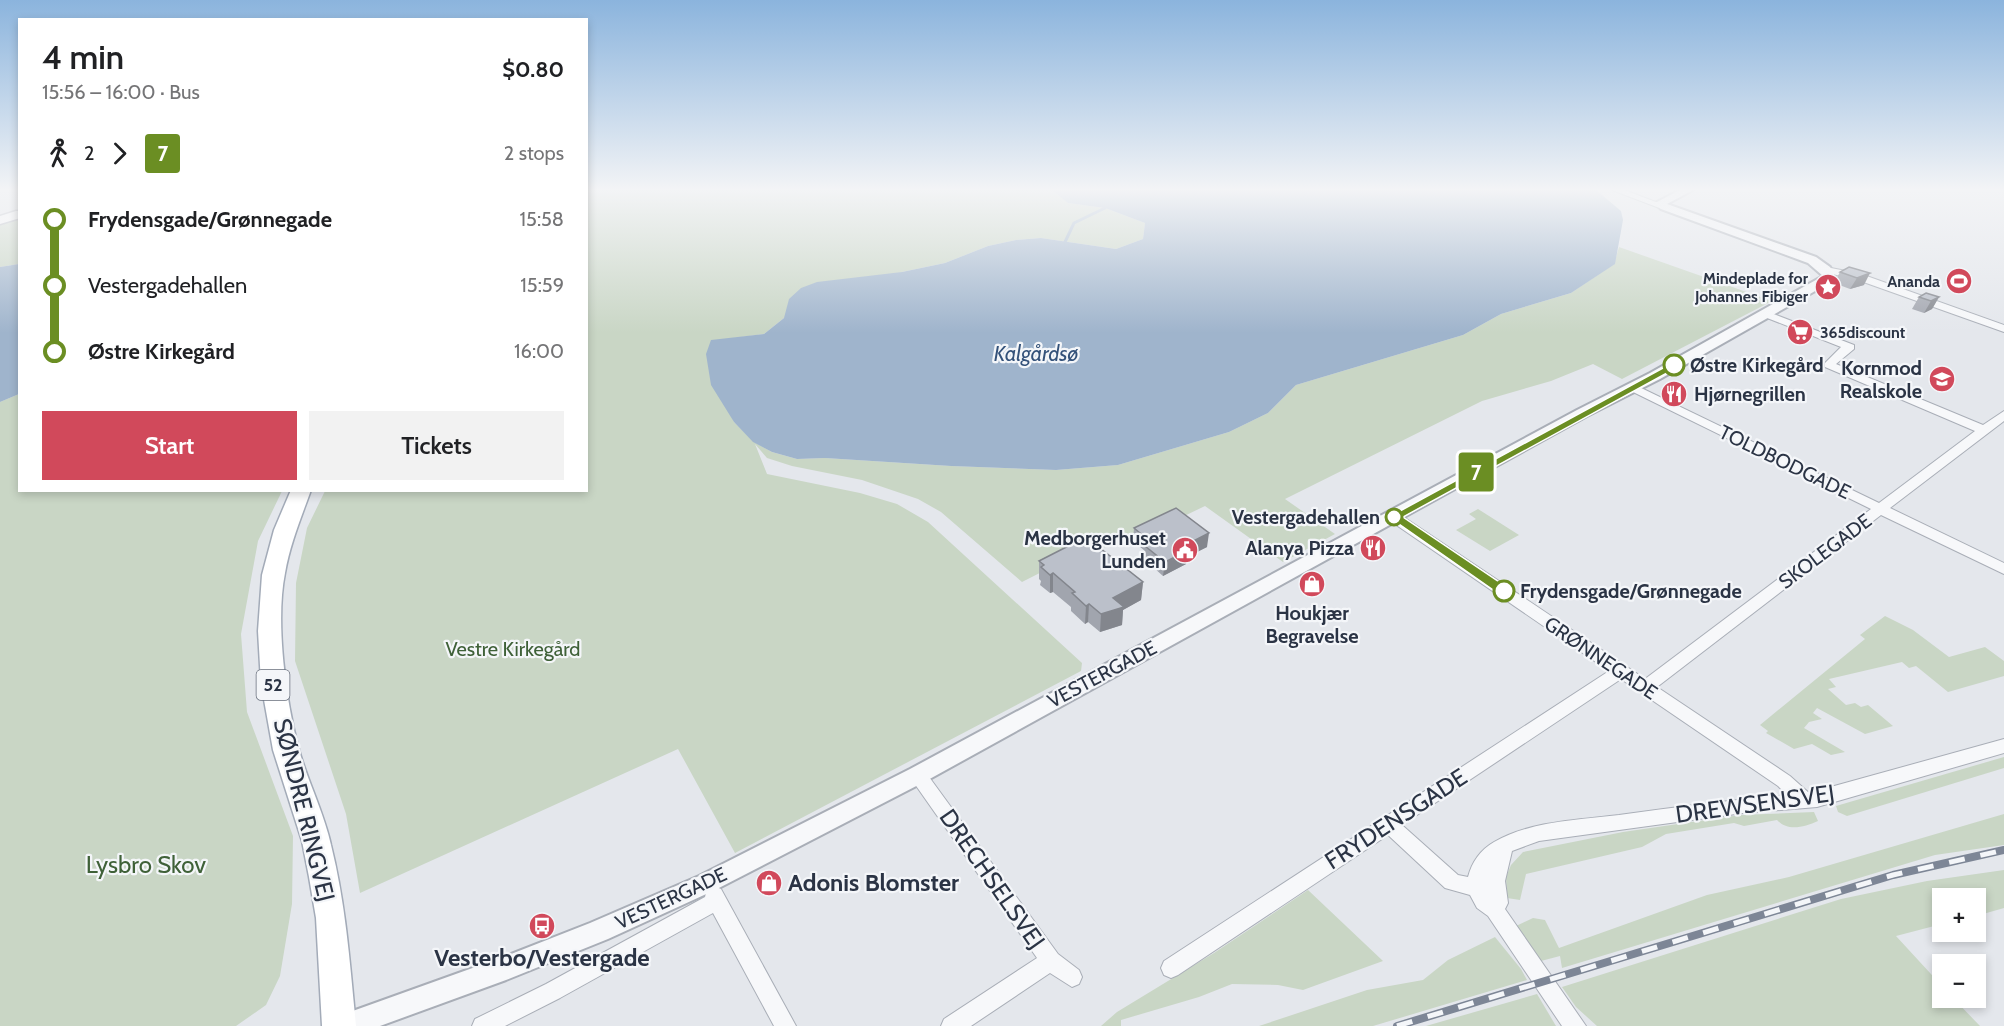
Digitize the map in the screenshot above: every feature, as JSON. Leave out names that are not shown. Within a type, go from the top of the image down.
[{"type":"main road","name":"SØNDRE RINGVEJ","points":[[300,492],[285,530],[273,575],[270,631],[273,683],[286,750],[316,841],[324,877],[331,918],[339,1026]]},
{"type":"street","points":[[1750,238],[1805,258],[1826,270],[1857,276],[2004,329]]},
{"type":"street","name":"VESTERGADE","points":[[345,1026],[506,968],[599,931],[712,892],[918,775],[1766,314],[1823,282],[1829,276],[1826,270]]},
{"type":"street","points":[[1766,314],[1850,347],[1840,352],[1829,365],[1984,430]]},
{"type":"street","name":"TOLDBODGADE","points":[[1631,387],[2004,569]]},
{"type":"street","name":"SKOLEGADE","points":[[1645,687],[2004,415]]},
{"type":"street","name":"GRØNNEGADE","points":[[1394,517],[1784,781],[1805,801]]},
{"type":"street","name":"FRYDENSGADE","points":[[1171,968],[1621,671]]},
{"type":"street","name":"DREWSENSVEJ","points":[[1476,888],[1477,870],[1485,858],[1521,838],[1743,806],[1805,801],[2004,746]]},
{"type":"street","name":"DRECHSELSVEJ","points":[[918,775],[1051,962],[1072,977]]},
{"type":"street","points":[[1389,824],[1452,882],[1476,888],[1483,902],[1495,910],[1575,1026]]},
{"type":"street","points":[[1495,910],[1498,903],[1496,881],[1504,847]]},
{"type":"street","points":[[483,1026],[554,991],[712,892],[785,1026]]},
{"type":"street","points":[[952,1026],[1051,962]]},
{"type":"green space","points":[[0,238],[18,238],[18,264],[0,267]]},
{"type":"green space","name":"Vestre Kirkegård","points":[[588,238],[1143,238],[1116,249],[1041,238],[988,246],[945,263],[902,272],[784,318],[764,334],[711,341],[734,422],[754,442],[772,452],[797,459],[825,458],[1056,470],[1118,465],[1229,432],[1268,413],[1296,385],[1463,335],[1501,314],[1571,293],[1614,264],[1619,247],[1772,301],[1622,379],[1593,364],[1551,381],[1482,401],[1285,499],[1335,534],[1283,562],[1205,506],[1130,542],[1081,552],[1022,582],[941,512],[918,499],[862,480],[792,466],[767,458],[755,444],[767,474],[860,493],[897,504],[928,522],[1082,663],[1081,671],[735,853],[678,749],[360,893],[346,814],[295,661],[296,583],[307,528],[325,492],[588,492]]},
{"type":"green space","name":"Lysbro Skov","points":[[18,394],[18,492],[282,492],[258,541],[241,634],[247,712],[293,836],[292,904],[280,976],[266,1005],[236,1026],[0,1026],[0,402]]},
{"type":"green space","points":[[1478,509],[1519,535],[1490,551],[1456,530],[1476,519],[1469,514]]},
{"type":"green space","points":[[1885,616],[1913,630],[1949,657],[1985,647],[2004,661],[2004,676],[1948,692],[1916,666],[1909,668],[1902,662],[1829,679],[1836,687],[1828,689],[1846,705],[1855,703],[1861,707],[1868,705],[1893,726],[1865,734],[1817,708],[1813,713],[1822,719],[1809,722],[1804,728],[1845,752],[1831,755],[1812,744],[1794,749],[1766,733],[1768,731],[1760,725],[1865,639],[1860,635]]},
{"type":"green space","points":[[2004,757],[2004,768],[1847,816],[1838,812],[1836,806]]},
{"type":"green space","points":[[1814,812],[1818,821],[1802,826],[1786,826],[1777,820],[1744,826],[1734,823],[1666,834],[1642,847],[1526,874],[1520,900],[1507,898],[1506,877],[1511,865],[1523,852],[1623,832],[1740,815]]},
{"type":"green space","points":[[2004,814],[2004,845],[1935,855],[1562,968],[1560,956],[1541,961],[1514,927],[1533,918],[1545,920],[1559,948],[1707,895],[1789,877]]},
{"type":"green space","points":[[2004,870],[2004,908],[1986,913],[1986,888],[1932,888],[1932,927],[1896,936],[1932,975],[1932,1008],[1963,1008],[1980,1026],[1597,1026],[1576,1007],[1562,987],[1841,899],[1927,881]]},
{"type":"green space","points":[[1308,890],[1383,961],[1303,990],[1278,985],[1232,984],[1199,997],[1121,1020],[1121,1026],[1101,1026],[1117,1012],[1214,953]]},
{"type":"green space","points":[[1495,937],[1527,980],[1373,1026],[1259,1026],[1367,990],[1423,980],[1448,960]]},
{"type":"green space","points":[[1537,994],[1556,1026],[1426,1026]]},
{"type":"water","name":"Kalgårdsø","points":[[1041,238],[1116,249],[1143,239],[1620,238],[1615,264],[1571,293],[1501,314],[1463,335],[1296,385],[1268,413],[1229,432],[1118,465],[1056,470],[825,458],[797,459],[772,452],[753,442],[734,422],[711,385],[706,354],[711,340],[764,334],[784,318],[789,299],[801,288],[817,282],[902,272],[945,263],[988,246],[1016,240]]},
{"type":"water","points":[[18,264],[18,394],[0,402],[0,267]]},
{"type":"building","points":[[1849,267],[1870,273],[1857,278],[1840,272]]},
{"type":"building","points":[[1926,293],[1939,297],[1931,301],[1919,297]]},
{"type":"building","points":[[1176,508],[1209,533],[1182,547],[1187,551],[1165,562],[1145,546],[1152,543],[1134,528]]},
{"type":"building","points":[[1086,537],[1143,582],[1113,598],[1124,607],[1101,614],[1089,604],[1086,606],[1072,593],[1075,592],[1053,573],[1050,575],[1041,567],[1044,565],[1039,561]]},
{"type":"waterway","points":[[1065,242],[1067,238]]},
{"type":"railway","points":[[1397,1026],[1893,875],[2004,850]]},
{"type":"bus line","name":"7","points":[[1504,591],[1394,517],[1674,365]]},
{"type":"place","name":"Ananda","points":[[1959,281]]},
{"type":"place","name":"Mindeplade for Johannes Fibiger","points":[[1828,287]]},
{"type":"place","name":"365discount","points":[[1800,332]]},
{"type":"place","name":"Østre Kirkegård","points":[[1674,365]]},
{"type":"place","name":"Kornmod Realskole","points":[[1942,379]]},
{"type":"place","name":"Hjørnegrillen","points":[[1674,394]]},
{"type":"place","name":"Vestergadehallen","points":[[1394,517]]},
{"type":"place","name":"Alanya Pizza","points":[[1373,548]]},
{"type":"place","name":"Medborgerhuset Lunden","points":[[1185,550]]},
{"type":"place","name":"Houkjær Begravelse","points":[[1312,584]]},
{"type":"place","name":"Frydensgade/Grønnegade","points":[[1504,591]]},
{"type":"place","name":"Adonis Blomster","points":[[769,883]]},
{"type":"place","name":"Vesterbo/Vestergade","points":[[542,926]]}]
